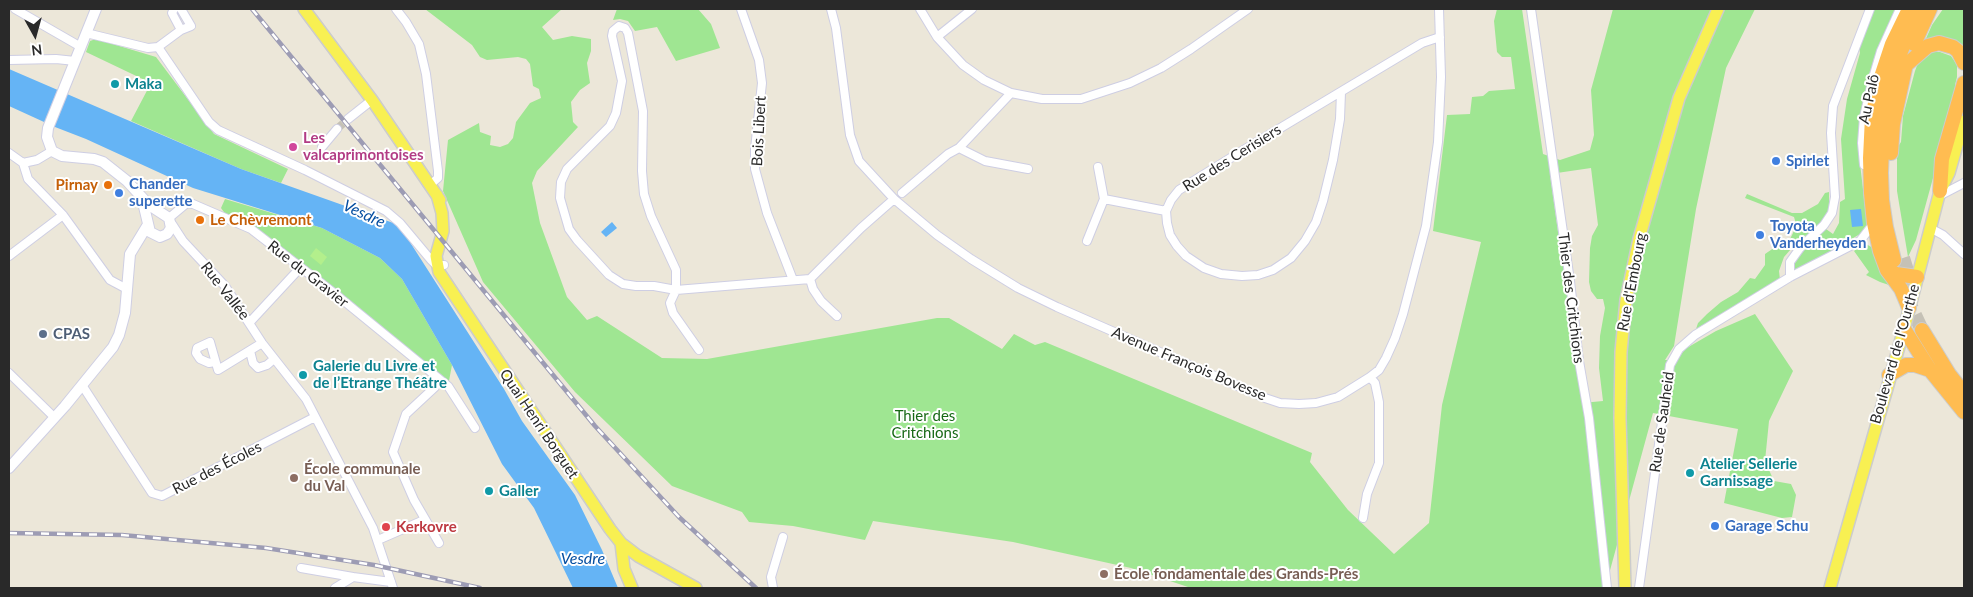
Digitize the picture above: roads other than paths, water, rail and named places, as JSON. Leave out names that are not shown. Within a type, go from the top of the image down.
[{"type":"highway","points":[[1895,263],[1879,245],[1874,223],[1871,193],[1871,133],[1875,103],[1886,57],[1909,9]]},
{"type":"highway","points":[[1909,308],[1901,289],[1886,227],[1881,173],[1883,122],[1888,94],[1897,61],[1919,9]]},
{"type":"highway","points":[[1917,277],[1896,274],[1895,225],[1890,174],[1893,124],[1906,65],[1930,9]]},
{"type":"highway","points":[[1906,65],[1928,46],[1939,43],[1953,47],[1958,51],[1964,63]]},
{"type":"highway","points":[[1940,194],[1942,159],[1964,83]]},
{"type":"highway","points":[[1964,378],[1926,328],[1949,374],[1964,393]]},
{"type":"highway","points":[[1904,329],[1930,370],[1964,412]]},
{"type":"highway","points":[[1889,375],[1914,364],[1930,370]]},
{"type":"main road","points":[[96,9],[49,125],[47,137],[52,151],[62,156],[87,157],[103,162],[127,181],[142,198],[170,221],[170,231],[142,244],[130,263]]},
{"type":"main road","points":[[304,9],[372,100],[437,195],[446,212],[449,231],[440,265]]},
{"type":"main road","name":"Rue d'Embourg","points":[[1625,588],[1620,418],[1621,352],[1626,300],[1670,126],[1679,98],[1716,13]]},
{"type":"main road","name":"Boulevard de l'Ourthe","points":[[1830,588],[1889,375],[1904,329],[1930,228],[1964,121]]},
{"type":"main road","points":[[142,198],[150,232],[160,236]]},
{"type":"main road","points":[[9,468],[82,386],[113,347],[119,335],[125,313],[132,248],[151,215],[159,212]]},
{"type":"main road","name":"Quai Henri Borguet","points":[[440,265],[445,282],[621,543]]},
{"type":"main road","points":[[621,543],[638,556],[696,588]]},
{"type":"main road","points":[[621,543],[624,569],[632,588]]},
{"type":"main road","points":[[624,569],[629,560],[638,556]]},
{"type":"street","points":[[15,9],[81,47]]},
{"type":"street","points":[[174,9],[172,13],[181,30]]},
{"type":"street","points":[[86,33],[148,48],[158,47],[181,30],[191,26],[181,9]]},
{"type":"street","points":[[396,9],[419,44],[426,74],[438,171],[438,178],[431,184]]},
{"type":"street","name":"Bois Libert","points":[[741,9],[759,60],[761,76],[754,149],[756,169],[767,213],[792,280]]},
{"type":"street","name":"Avenue François Bovesse","points":[[831,9],[836,28],[853,148],[859,161],[894,199],[936,235],[1018,288],[1057,307],[1265,398],[1280,403],[1298,404],[1316,403],[1338,397],[1370,377],[1379,370],[1395,338],[1406,305],[1426,226],[1438,142],[1441,77],[1439,9]]},
{"type":"street","points":[[920,9],[937,37],[963,65],[984,80],[1012,93],[1042,99],[1081,98],[1130,83],[1161,68],[1248,9]]},
{"type":"street","points":[[937,37],[972,9]]},
{"type":"street","name":"Thier des Critchions","points":[[1531,9],[1570,281],[1579,361],[1589,418],[1607,588]]},
{"type":"street","points":[[1790,277],[1790,262],[1800,248],[1824,225],[1832,213],[1835,197],[1831,133],[1832,106],[1870,9]]},
{"type":"street","name":"Au Palô","points":[[1871,193],[1864,165],[1862,143],[1864,117],[1881,51],[1900,9]]},
{"type":"street","points":[[699,350],[673,313],[670,303],[676,290],[676,270],[651,216],[644,194],[642,170],[643,111],[628,34],[625,28],[618,26],[613,31],[612,36],[622,81],[616,113],[605,131],[567,169],[561,182],[560,198],[570,229],[609,276],[623,284],[676,290],[810,279],[861,228],[894,199]]},
{"type":"street","name":"Rue des Cerisiers","points":[[1166,211],[1171,200],[1179,190],[1422,43],[1440,37]]},
{"type":"street","points":[[158,47],[209,122],[218,130],[305,170],[386,211],[400,223],[431,260],[440,265]]},
{"type":"street","points":[[9,60],[56,59],[75,61]]},
{"type":"street","points":[[1104,199],[1166,211],[1170,235],[1176,246],[1186,256],[1204,268],[1222,274],[1242,276],[1258,275],[1273,270],[1296,252],[1316,222],[1333,160],[1340,119],[1342,92]]},
{"type":"street","points":[[902,192],[948,154],[959,148],[1012,93]]},
{"type":"street","points":[[348,119],[372,100]]},
{"type":"street","points":[[322,147],[337,129]]},
{"type":"street","points":[[959,148],[985,161],[1028,169]]},
{"type":"street","points":[[23,163],[38,160],[52,151]]},
{"type":"street","points":[[9,153],[23,163],[28,179],[63,215],[110,280],[127,288]]},
{"type":"street","points":[[1086,240],[1104,199],[1098,166]]},
{"type":"street","points":[[1940,194],[1964,183]]},
{"type":"street","name":"Rue du Gravier","points":[[170,221],[187,204],[193,204],[251,229],[339,297],[448,386],[475,428]]},
{"type":"street","points":[[9,256],[63,215]]},
{"type":"street","name":"Rue Vallée","points":[[170,221],[183,241],[225,286],[262,343],[306,399],[378,540],[392,585]]},
{"type":"street","name":"Rue de Sauheid","points":[[1639,588],[1670,365],[1679,349],[1695,335],[1790,277],[1860,240],[1874,223]]},
{"type":"street","points":[[1930,228],[1943,235],[1964,254]]},
{"type":"street","points":[[160,236],[183,241]]},
{"type":"street","points":[[1860,240],[1879,245]]},
{"type":"street","points":[[250,322],[300,268]]},
{"type":"street","points":[[810,279],[813,289],[821,301],[837,316]]},
{"type":"street","points":[[215,362],[218,370],[262,343]]},
{"type":"street","points":[[250,351],[253,363],[258,368],[267,365],[274,358]]},
{"type":"street","points":[[9,373],[54,417]]},
{"type":"street","points":[[436,377],[435,387],[406,414],[393,452],[424,520],[439,542]]},
{"type":"street","points":[[1363,518],[1367,494],[1379,463],[1379,402],[1375,383],[1370,377]]},
{"type":"street","name":"Rue des Écoles","points":[[82,386],[152,493],[162,496],[315,417]]},
{"type":"street","points":[[378,540],[424,520]]},
{"type":"street","points":[[773,588],[771,577],[783,537]]},
{"type":"street","points":[[301,568],[353,576],[392,585]]},
{"type":"street","points":[[335,588],[353,576]]},
{"type":"water","name":"Vesdre","points":[[9,69],[241,169],[399,225],[504,389],[522,421],[575,495],[618,588],[573,588],[534,508],[502,464],[452,365],[402,279],[380,258],[322,228],[193,188],[9,106]]},
{"type":"water","points":[[1861,209],[1863,226],[1852,227],[1850,210]]},
{"type":"water","points":[[612,222],[617,228],[606,237],[601,232]]},
{"type":"tunnel","points":[[337,129],[348,119]]},
{"type":"tunnel","points":[[1903,258],[1912,286]]},
{"type":"tunnel","points":[[1906,296],[1922,330]]},
{"type":"railway","points":[[252,9],[595,426],[679,517],[756,588]]},
{"type":"railway","points":[[9,533],[122,535],[266,548],[374,565],[480,588]]},
{"type":"place","name":"Maka","points":[[115,84]]},
{"type":"place","name":"Les valcaprimontoises","points":[[293,147]]},
{"type":"place","name":"Spirlet","points":[[1776,161]]},
{"type":"place","name":"Pirnay","points":[[108,185]]},
{"type":"place","name":"Chander superette","points":[[119,193]]},
{"type":"place","name":"Le Chèvremont","points":[[200,220]]},
{"type":"place","name":"Toyota Vanderheyden","points":[[1760,235]]},
{"type":"place","name":"CPAS","points":[[43,334]]},
{"type":"place","name":"Galerie du Livre et de l’Etrange Théâtre","points":[[303,375]]},
{"type":"place","name":"Atelier Sellerie Garnissage","points":[[1690,473]]},
{"type":"place","name":"École communale du Val","points":[[294,478]]},
{"type":"place","name":"Galler","points":[[489,491]]},
{"type":"place","name":"Garage Schu","points":[[1715,526]]},
{"type":"place","name":"Kerkovre","points":[[386,527]]},
{"type":"place","name":"École fondamentale des Grands-Prés","points":[[1104,574]]}]
